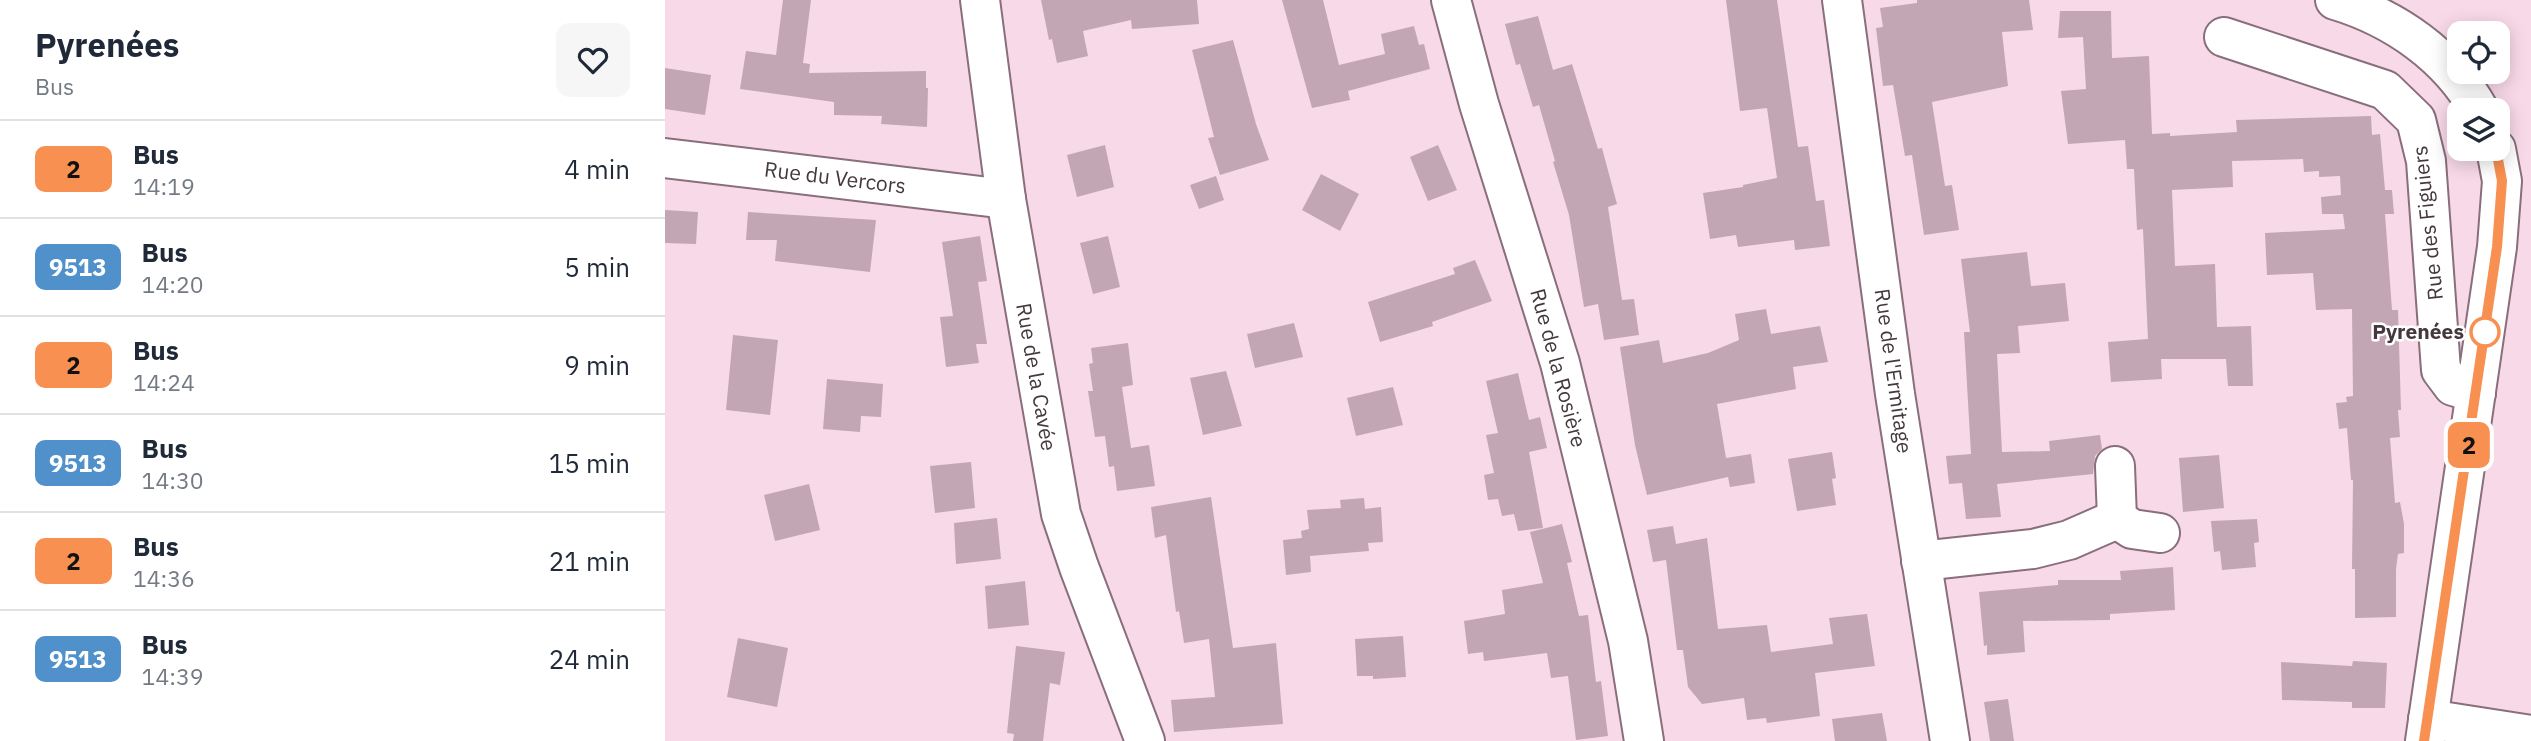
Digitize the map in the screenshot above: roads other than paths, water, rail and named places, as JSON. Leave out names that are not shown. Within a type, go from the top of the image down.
[{"type":"street","name":"Rue de la Cavée","points":[[981,0],[1006,199],[1062,514],[1079,567],[1145,741]]},
{"type":"street","name":"Rue de la Rosière","points":[[1451,0],[1479,104],[1560,363],[1628,641],[1644,741]]},
{"type":"street","name":"Rue de l'Ermitage","points":[[1842,0],[1893,380],[1950,741]]},
{"type":"street","points":[[2336,0],[2404,14],[2451,69],[2472,98]]},
{"type":"street","name":"Rue des Figuiers","points":[[2224,37],[2385,90],[2416,120],[2426,161],[2441,370],[2453,386],[2476,393]]},
{"type":"street","name":"Rue du Vercors","points":[[665,158],[1006,199]]},
{"type":"street","points":[[2498,161],[2502,181],[2516,220],[2476,393],[2426,730],[2531,735]]},
{"type":"street","points":[[2115,466],[2117,519]]},
{"type":"street","points":[[1921,561],[2033,549],[2069,540],[2117,519]]},
{"type":"street","points":[[2117,519],[2132,529],[2160,533]]},
{"type":"place","name":"Pyrenées","points":[[2485,332]]}]
